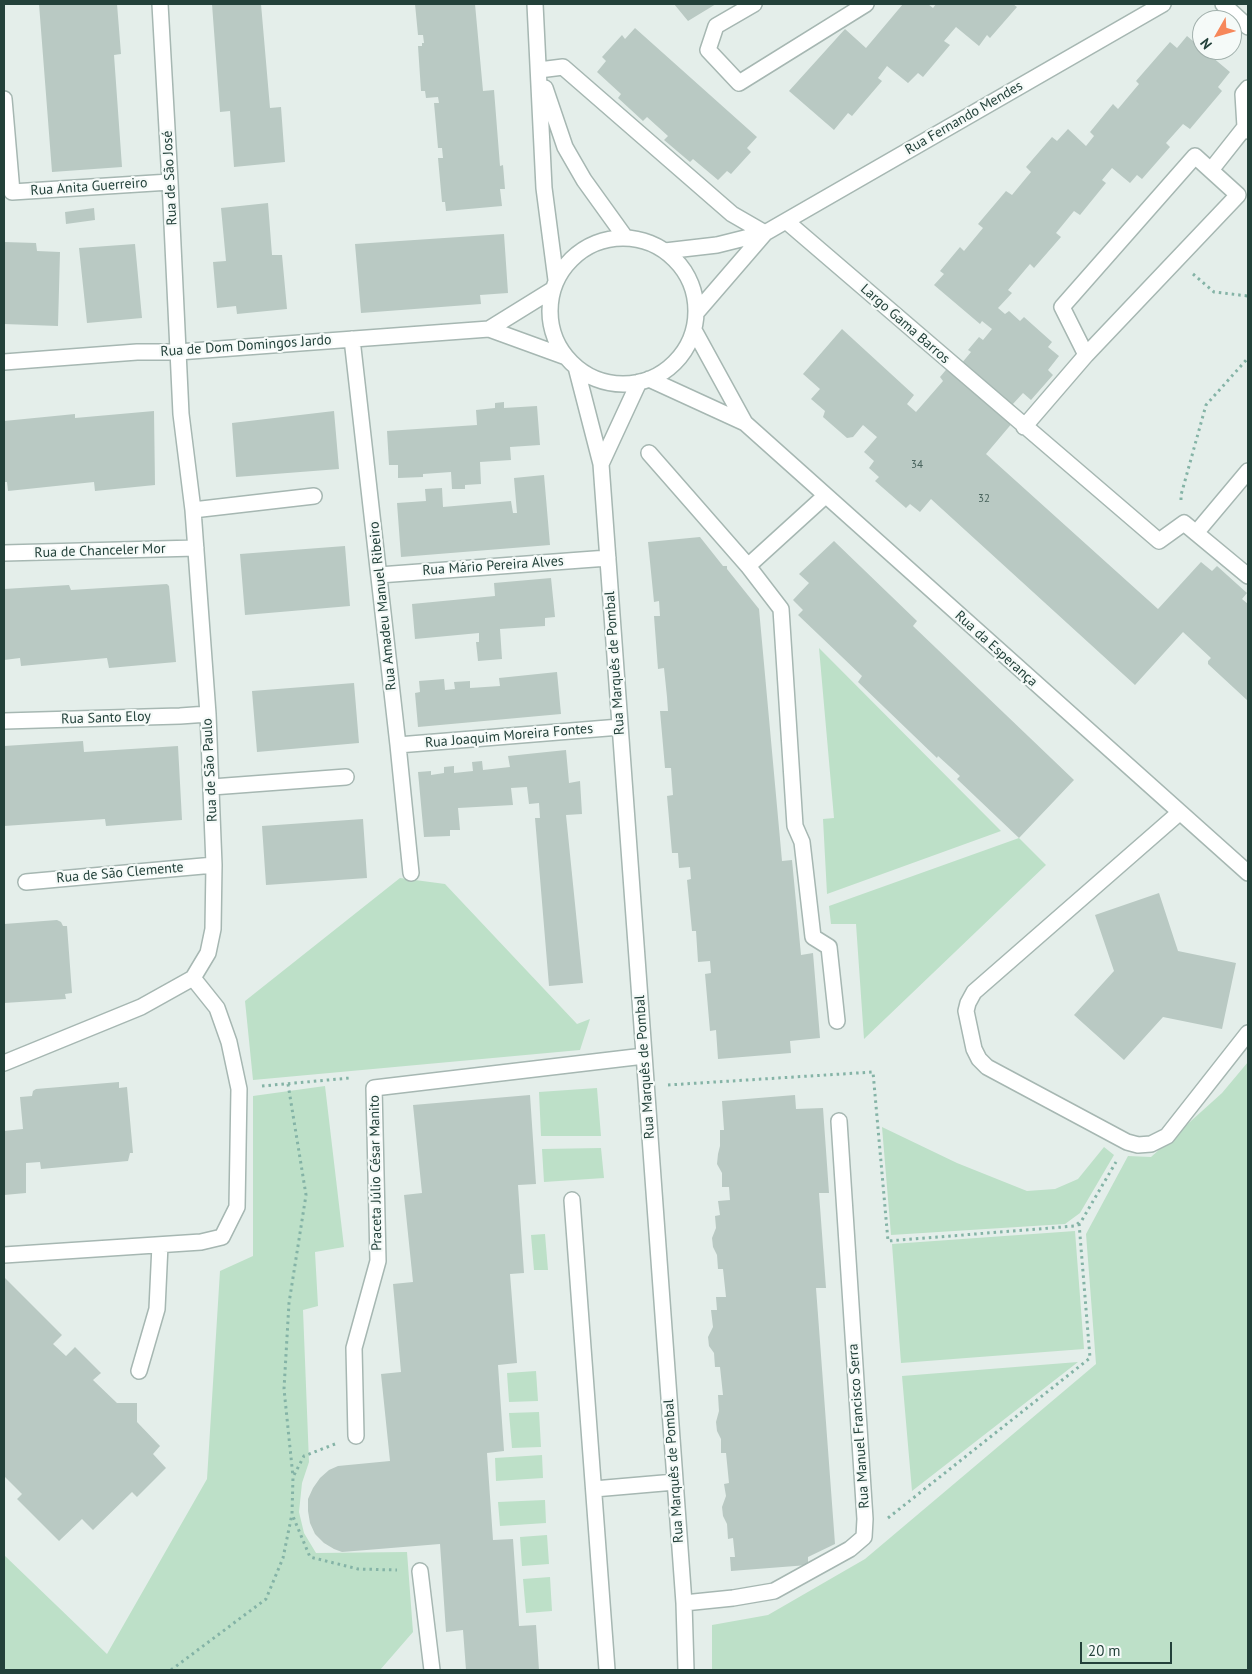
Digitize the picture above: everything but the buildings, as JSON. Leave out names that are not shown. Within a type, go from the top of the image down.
[{"type":"street","name":"Rua de São José","points":[[160,4],[178,352]]},
{"type":"street","points":[[535,4],[544,188],[554,285],[549,313],[554,336],[571,362],[595,378],[616,384],[644,381],[669,368],[684,351],[694,330],[696,313],[693,289],[682,267],[664,250],[646,241],[625,238],[604,240],[584,248],[568,262],[554,285]]},
{"type":"street","points":[[754,4],[716,26],[708,50],[740,83],[866,4]]},
{"type":"street","name":"Rua Fernando Mendes","points":[[696,313],[765,233],[1163,4]]},
{"type":"street","points":[[1223,4],[1248,27]]},
{"type":"street","points":[[539,70],[563,67],[732,214],[765,233]]},
{"type":"street","points":[[539,70],[565,147],[584,180],[625,238]]},
{"type":"street","points":[[1210,170],[1247,129],[1243,94],[1248,88]]},
{"type":"street","name":"Rua Anita Guerreiro","points":[[4,99],[12,192],[170,182]]},
{"type":"street","points":[[1024,427],[1086,355],[1238,195],[1195,156],[1062,307],[1086,355]]},
{"type":"street","name":"Largo Gama Barros","points":[[786,220],[1024,427],[1159,541],[1184,523]]},
{"type":"street","name":"Rua Fernando Mendes","points":[[664,250],[717,245],[765,233]]},
{"type":"street","name":"Rua de Dom Domingos Jardo","points":[[489,329],[554,285]]},
{"type":"street","name":"Rua de Dom Domingos Jardo","points":[[4,362],[137,352],[178,352],[489,329],[571,362]]},
{"type":"street","name":"Rua da Esperança","points":[[694,330],[745,424]]},
{"type":"street","name":"Rua Amadeu Manuel Ribeiro","points":[[352,339],[411,873]]},
{"type":"street","name":"Rua de São Paulo","points":[[178,352],[181,414],[193,510],[208,714],[214,864],[213,929],[208,953],[193,978]]},
{"type":"street","name":"Rua Marquês de Pombal","points":[[571,362],[601,464],[684,1603],[686,1670]]},
{"type":"street","name":"Rua Marquês de Pombal","points":[[601,464],[644,381]]},
{"type":"street","name":"Rua da Esperança","points":[[644,381],[745,424],[1248,873]]},
{"type":"street","points":[[649,453],[748,566],[780,609],[795,826],[802,842],[813,937],[829,947],[837,1022]]},
{"type":"street","points":[[1196,533],[1248,471]]},
{"type":"street","points":[[193,510],[314,496]]},
{"type":"street","points":[[748,566],[825,496]]},
{"type":"street","points":[[1184,523],[1248,576]]},
{"type":"street","name":"Rua de Chanceler Mor","points":[[4,553],[196,548]]},
{"type":"street","name":"Rua Mário Pereira Alves","points":[[379,575],[608,558]]},
{"type":"street","name":"Rua Santo Eloy","points":[[4,722],[208,714]]},
{"type":"street","name":"Rua Joaquim Moreira Fontes","points":[[398,745],[620,727]]},
{"type":"street","points":[[212,787],[346,777]]},
{"type":"street","points":[[1179,813],[974,992],[966,1011],[974,1049],[979,1059],[987,1067],[1127,1142],[1138,1145],[1151,1144],[1167,1136],[1248,1033]]},
{"type":"street","name":"Rua de São Clemente","points":[[26,882],[214,864]]},
{"type":"street","points":[[4,1063],[140,1006],[193,978],[217,1008],[229,1042],[239,1089],[237,1207],[222,1237],[201,1242],[4,1255]]},
{"type":"street","name":"Praceta Júlio César Manito","points":[[356,1436],[354,1348],[378,1261],[374,1088],[644,1056]]},
{"type":"street","name":"Rua Manuel Francisco Serra","points":[[839,1121],[865,1519],[864,1537]]},
{"type":"street","points":[[572,1200],[608,1670]]},
{"type":"street","points":[[139,1371],[157,1308],[160,1245]]},
{"type":"street","points":[[594,1489],[675,1482]]},
{"type":"street","points":[[684,1603],[733,1598],[774,1591],[850,1549],[864,1537]]},
{"type":"street","points":[[420,1571],[432,1670]]},
{"type":"path","points":[[1178,260],[1214,292],[1248,296]]},
{"type":"path","points":[[1184,523],[1181,495],[1206,405],[1248,358]]},
{"type":"path","points":[[646,1086],[873,1072],[888,1241],[1075,1226],[1082,1220],[1127,1142]]},
{"type":"path","points":[[239,1089],[350,1078],[374,1088]]},
{"type":"path","points":[[171,1670],[266,1599],[283,1558],[292,1514],[293,1477],[284,1389],[288,1303],[306,1195],[288,1084]]},
{"type":"path","points":[[864,1537],[1090,1358],[1079,1223]]},
{"type":"path","points":[[293,1477],[304,1456],[356,1436]]},
{"type":"path","points":[[292,1514],[310,1557],[358,1570],[420,1571]]},
{"type":"green space","points":[[819,648],[1001,831],[827,894],[823,819],[834,818]]},
{"type":"green space","points":[[1019,838],[1046,865],[864,1039],[856,924],[831,924],[829,906]]},
{"type":"green space","points":[[400,878],[445,884],[577,1024],[590,1019],[580,1050],[253,1080],[245,1001]]},
{"type":"green space","points":[[1248,1062],[1248,1670],[712,1670],[712,1625],[768,1615],[865,1559],[1096,1364],[1086,1234],[1128,1156],[1151,1157],[1222,1093]]},
{"type":"green space","points":[[325,1086],[344,1247],[315,1252],[318,1306],[303,1310],[309,1462],[302,1483],[299,1512],[304,1533],[316,1553],[407,1552],[413,1632],[380,1670],[4,1670],[4,1555],[107,1654],[207,1479],[220,1271],[253,1256],[253,1096]]},
{"type":"green space","points":[[597,1088],[601,1136],[541,1136],[539,1092]]},
{"type":"green space","points":[[882,1127],[957,1163],[1027,1191],[1055,1189],[1078,1179],[1104,1147],[1114,1155],[1080,1213],[1065,1224],[891,1235]]},
{"type":"green space","points":[[601,1148],[604,1178],[544,1182],[542,1149]]},
{"type":"green space","points":[[1075,1231],[1084,1349],[901,1363],[892,1244]]},
{"type":"green space","points":[[545,1234],[548,1270],[534,1270],[531,1235]]},
{"type":"green space","points":[[1078,1362],[912,1491],[902,1376]]},
{"type":"green space","points":[[536,1371],[538,1401],[509,1402],[507,1373]]},
{"type":"green space","points":[[539,1412],[541,1447],[512,1448],[509,1413]]},
{"type":"green space","points":[[542,1455],[543,1478],[496,1481],[495,1458]]},
{"type":"green space","points":[[545,1500],[546,1523],[500,1526],[498,1502]]},
{"type":"green space","points":[[547,1535],[549,1564],[522,1566],[520,1537]]},
{"type":"green space","points":[[550,1577],[552,1611],[526,1613],[523,1579]]}]
